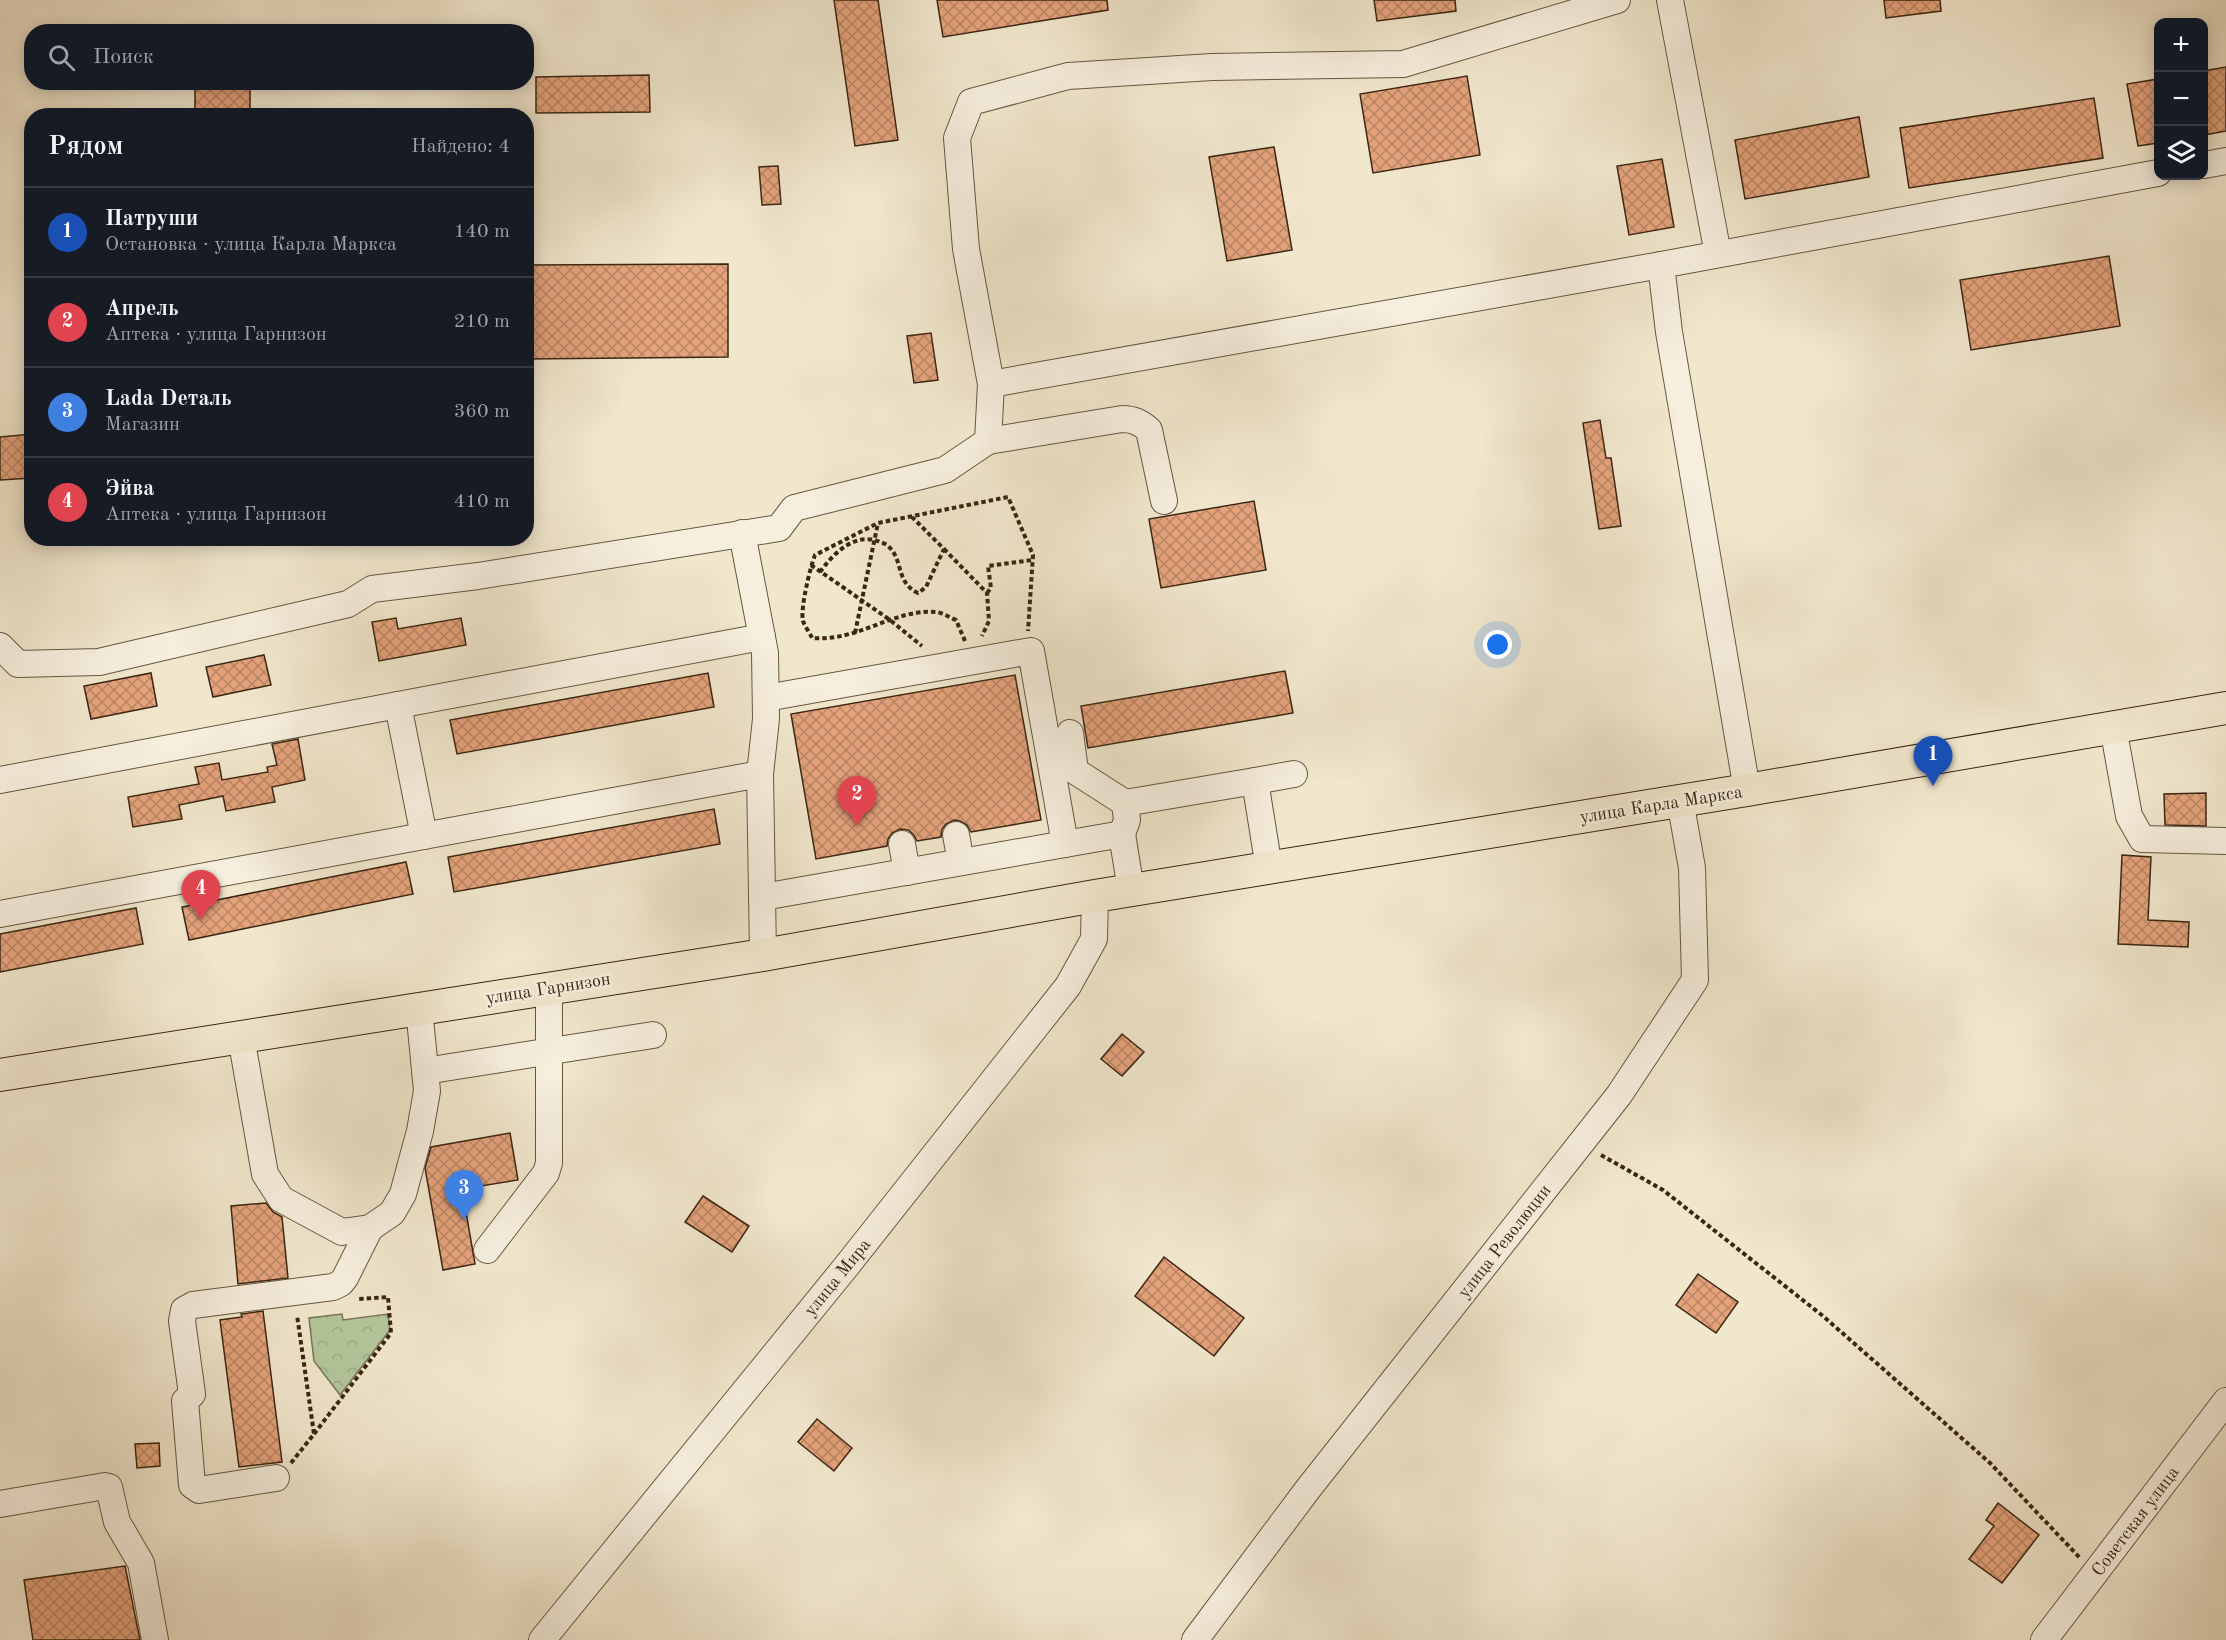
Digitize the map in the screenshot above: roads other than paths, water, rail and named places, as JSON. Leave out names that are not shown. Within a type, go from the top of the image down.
[{"type":"main road","name":"улица Карла Маркса","points":[[1095,896],[1747,790],[2226,708]]},
{"type":"main road","name":"улица Гарнизон","points":[[0,1075],[763,955],[1095,896]]},
{"type":"street","points":[[988,441],[991,384],[966,249],[957,138],[971,102],[1068,76],[1212,67],[1403,64],[1617,0]]},
{"type":"street","points":[[1670,0],[1718,254]]},
{"type":"street","points":[[2208,164],[2226,161]]},
{"type":"street","points":[[991,384],[1661,265],[2154,174]]},
{"type":"street","points":[[1661,265],[1670,332],[1747,790]]},
{"type":"street","points":[[0,646],[18,664],[99,662],[348,604],[372,589],[478,576],[779,528],[794,508],[945,470],[988,441],[1122,418],[1141,423],[1149,430],[1164,501]]},
{"type":"street","points":[[742,533],[765,653],[766,719],[760,774],[763,955]]},
{"type":"street","points":[[0,780],[762,637]]},
{"type":"street","points":[[766,698],[946,666],[973,659],[1031,651],[1065,844]]},
{"type":"street","points":[[398,705],[424,836]]},
{"type":"street","points":[[2113,727],[2129,816],[2142,839],[2226,841]]},
{"type":"street","points":[[1070,733],[1075,771],[1125,803],[1294,774]]},
{"type":"street","points":[[0,914],[760,774]]},
{"type":"street","points":[[1255,782],[1269,868]]},
{"type":"street","name":"улица Революции","points":[[1195,1640],[1308,1488],[1619,1095],[1695,980],[1692,868],[1680,800]]},
{"type":"street","points":[[1125,803],[1127,820],[1122,834],[1131,890]]},
{"type":"street","points":[[762,897],[1122,834]]},
{"type":"street","points":[[956,835],[961,862]]},
{"type":"street","points":[[902,844],[907,872]]},
{"type":"street","name":"улица Мира","points":[[543,1640],[845,1268],[1068,986],[1094,939],[1095,896]]},
{"type":"street","points":[[487,1250],[546,1173],[550,1156],[549,988]]},
{"type":"street","points":[[241,1038],[265,1174],[281,1199],[342,1232],[370,1228],[392,1213],[404,1194],[420,1131],[427,1091],[419,1008]]},
{"type":"street","points":[[424,1071],[653,1035]]},
{"type":"street","points":[[276,1478],[199,1490],[192,1485],[185,1401],[192,1394],[182,1321],[184,1310],[194,1305],[333,1287],[345,1278],[370,1228]]},
{"type":"street","name":"Советская улица","points":[[2044,1640],[2226,1401]]},
{"type":"street","points":[[0,1504],[110,1487],[117,1522],[141,1563],[156,1640]]},
{"type":"place","name":"Патруши","points":[[1933,786]]},
{"type":"place","name":"Апрель","points":[[857,826]]},
{"type":"place","name":"Эйва","points":[[201,920]]},
{"type":"place","name":"Lada Dеталь","points":[[464,1220]]}]
